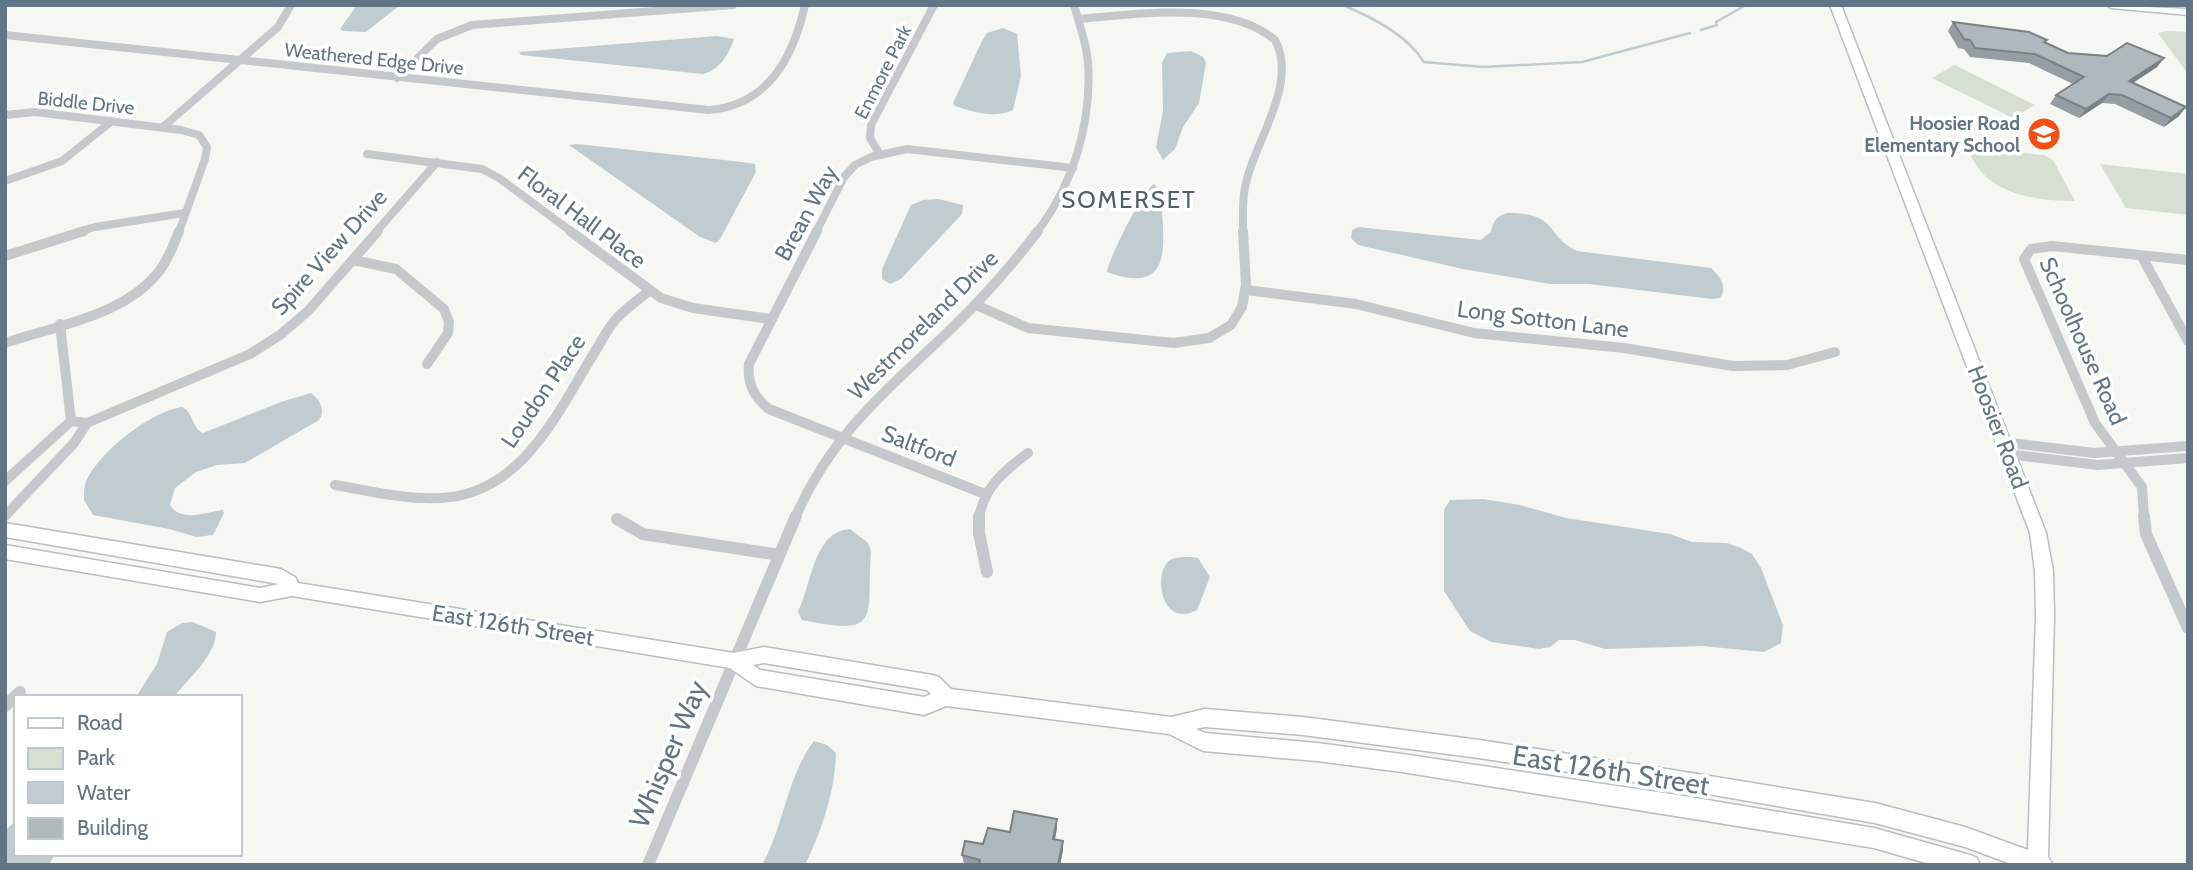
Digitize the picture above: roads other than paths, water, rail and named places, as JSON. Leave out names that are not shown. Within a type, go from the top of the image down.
[{"type":"main road","points":[[2111,5],[2188,12]]},
{"type":"main road","name":"Hoosier Road","points":[[1832,8],[2034,520],[2044,570],[2040,864]]},
{"type":"main road","name":"East 126th Street","points":[[5,530],[281,576],[292,589]]},
{"type":"main road","name":"East 126th Street","points":[[5,552],[260,596],[292,589],[734,661],[756,678],[924,706],[946,697],[1171,726],[1203,742],[1377,760],[1684,806],[1874,838],[1970,865]]},
{"type":"main road","name":"East 126th Street","points":[[1171,726],[1205,718],[1303,726],[1479,749],[1657,777],[1875,813],[1956,834],[2040,864]]},
{"type":"street","points":[[163,127],[278,27],[291,5]]},
{"type":"street","points":[[397,78],[437,39],[472,25],[733,5]]},
{"type":"street","name":"Weathered Edge Drive","points":[[5,35],[692,111],[716,110],[739,104],[759,93],[797,37],[805,5]]},
{"type":"street","name":"Enmore Park","points":[[878,153],[870,138],[872,125],[934,5]]},
{"type":"street","name":"Westmoreland Drive","points":[[734,661],[815,474],[838,437],[1005,274],[1040,229],[1073,167],[1084,132],[1088,98],[1088,62],[1074,5]]},
{"type":"street","points":[[976,305],[1012,323],[1046,331],[1174,343],[1196,342],[1218,334],[1237,317],[1246,290],[1244,191],[1272,118],[1282,56],[1278,44],[1255,27],[1229,18],[1199,13],[1165,12],[1078,19]]},
{"type":"street","name":"Biddle Drive","points":[[5,115],[35,112],[163,127],[195,134],[206,143],[205,159],[184,213]]},
{"type":"street","points":[[5,181],[62,161],[112,121]]},
{"type":"street","name":"Brean Way","points":[[838,437],[769,410],[753,393],[748,379],[749,364],[770,319],[845,177],[855,166],[878,153],[916,149],[1073,167]]},
{"type":"street","name":"Floral Hall Place","points":[[368,154],[475,167],[494,175],[649,291],[685,307],[770,319]]},
{"type":"street","name":"Spire View Drive","points":[[5,516],[81,435],[87,423],[266,345],[300,320],[437,162]]},
{"type":"street","points":[[5,257],[108,224],[184,213],[165,261],[145,285],[117,303],[5,343]]},
{"type":"street","name":"Schoolhouse Road","points":[[2188,260],[2046,246],[2031,249],[2024,259],[2095,423],[2144,492],[2143,520],[2146,534],[2188,628]]},
{"type":"street","points":[[2141,256],[2187,340]]},
{"type":"street","points":[[353,260],[396,269],[444,309],[449,322],[447,333],[427,363]]},
{"type":"street","name":"Long Sotton Lane","points":[[1246,290],[1356,304],[1484,334],[1624,348],[1733,366],[1787,365],[1835,352]]},
{"type":"street","name":"Loudon Place","points":[[335,485],[432,500],[456,499],[494,484],[527,457],[616,319],[649,291]]},
{"type":"street","points":[[60,324],[71,421]]},
{"type":"street","points":[[5,481],[71,421],[87,423]]},
{"type":"street","name":"Saltford","points":[[838,437],[985,494]]},
{"type":"street","points":[[2006,448],[2114,452],[2188,446]]},
{"type":"street","points":[[2006,448],[2085,464],[2125,464],[2188,458]]},
{"type":"street","points":[[987,572],[977,524],[985,494],[1003,472],[1028,453]]},
{"type":"street","points":[[617,519],[643,534],[779,555]]},
{"type":"street","name":"Whisper Way","points":[[648,865],[734,661]]},
{"type":"street","points":[[16,695],[20,691]]},
{"type":"water","points":[[357,5],[400,5],[366,32],[343,31],[340,29]]},
{"type":"water","points":[[1003,28],[1017,34],[1021,76],[1013,110],[991,114],[955,106],[953,103],[982,41],[987,33]]},
{"type":"water","points":[[717,36],[734,39],[723,61],[703,74],[521,55],[519,52]]},
{"type":"water","points":[[1191,51],[1203,57],[1206,63],[1199,103],[1183,127],[1175,149],[1163,160],[1156,147],[1163,111],[1162,63],[1167,53]]},
{"type":"water","points":[[569,145],[755,164],[756,172],[716,243],[700,237]]},
{"type":"water","points":[[1154,184],[1161,191],[1163,227],[1161,259],[1156,270],[1146,277],[1130,278],[1107,272],[1127,225]]},
{"type":"water","points":[[938,199],[963,205],[962,214],[901,279],[890,284],[882,279],[882,269],[911,205],[923,200]]},
{"type":"water","points":[[1507,213],[1536,217],[1577,251],[1711,268],[1722,282],[1722,294],[1720,298],[1712,299],[1589,284],[1550,284],[1463,269],[1358,245],[1351,238],[1352,230],[1358,227],[1481,240],[1491,232],[1496,220]]},
{"type":"water","points":[[311,393],[321,405],[319,420],[245,463],[217,465],[196,472],[175,488],[170,505],[181,514],[194,515],[223,510],[213,535],[197,537],[93,515],[84,500],[87,479],[104,456],[128,434],[156,416],[182,407],[203,433]]},
{"type":"water","points":[[1483,499],[1520,505],[1566,518],[1670,534],[1692,542],[1727,543],[1741,548],[1752,554],[1761,568],[1783,625],[1781,643],[1764,652],[1703,646],[1605,649],[1575,640],[1559,640],[1550,647],[1539,649],[1491,642],[1470,631],[1444,591],[1444,510],[1450,500]]},
{"type":"water","points":[[850,529],[868,543],[871,551],[869,607],[865,617],[859,623],[847,626],[802,620],[798,612],[821,549],[828,539],[838,532]]},
{"type":"water","points":[[1198,558],[1210,577],[1197,610],[1184,614],[1174,612],[1167,605],[1161,584],[1162,573],[1172,559]]},
{"type":"water","points":[[193,622],[216,632],[211,650],[176,695],[137,695],[157,664],[167,632],[182,623]]},
{"type":"water","points":[[814,741],[827,745],[836,753],[830,796],[811,852],[805,865],[762,865],[776,834],[791,785]]},
{"type":"water","points":[[14,822],[14,856],[54,856],[49,865],[5,865],[5,831]]},
{"type":"waterway","points":[[1343,5],[1377,21],[1398,35],[1424,62],[1483,67],[1582,62],[1690,33]]},
{"type":"waterway","points":[[1701,30],[1717,25],[1716,22],[1746,5]]},
{"type":"place","name":"Hoosier Road Elementary School","points":[[2044,134]]},
{"type":"district","name":"SOMERSET","points":[[1129,199]]}]
